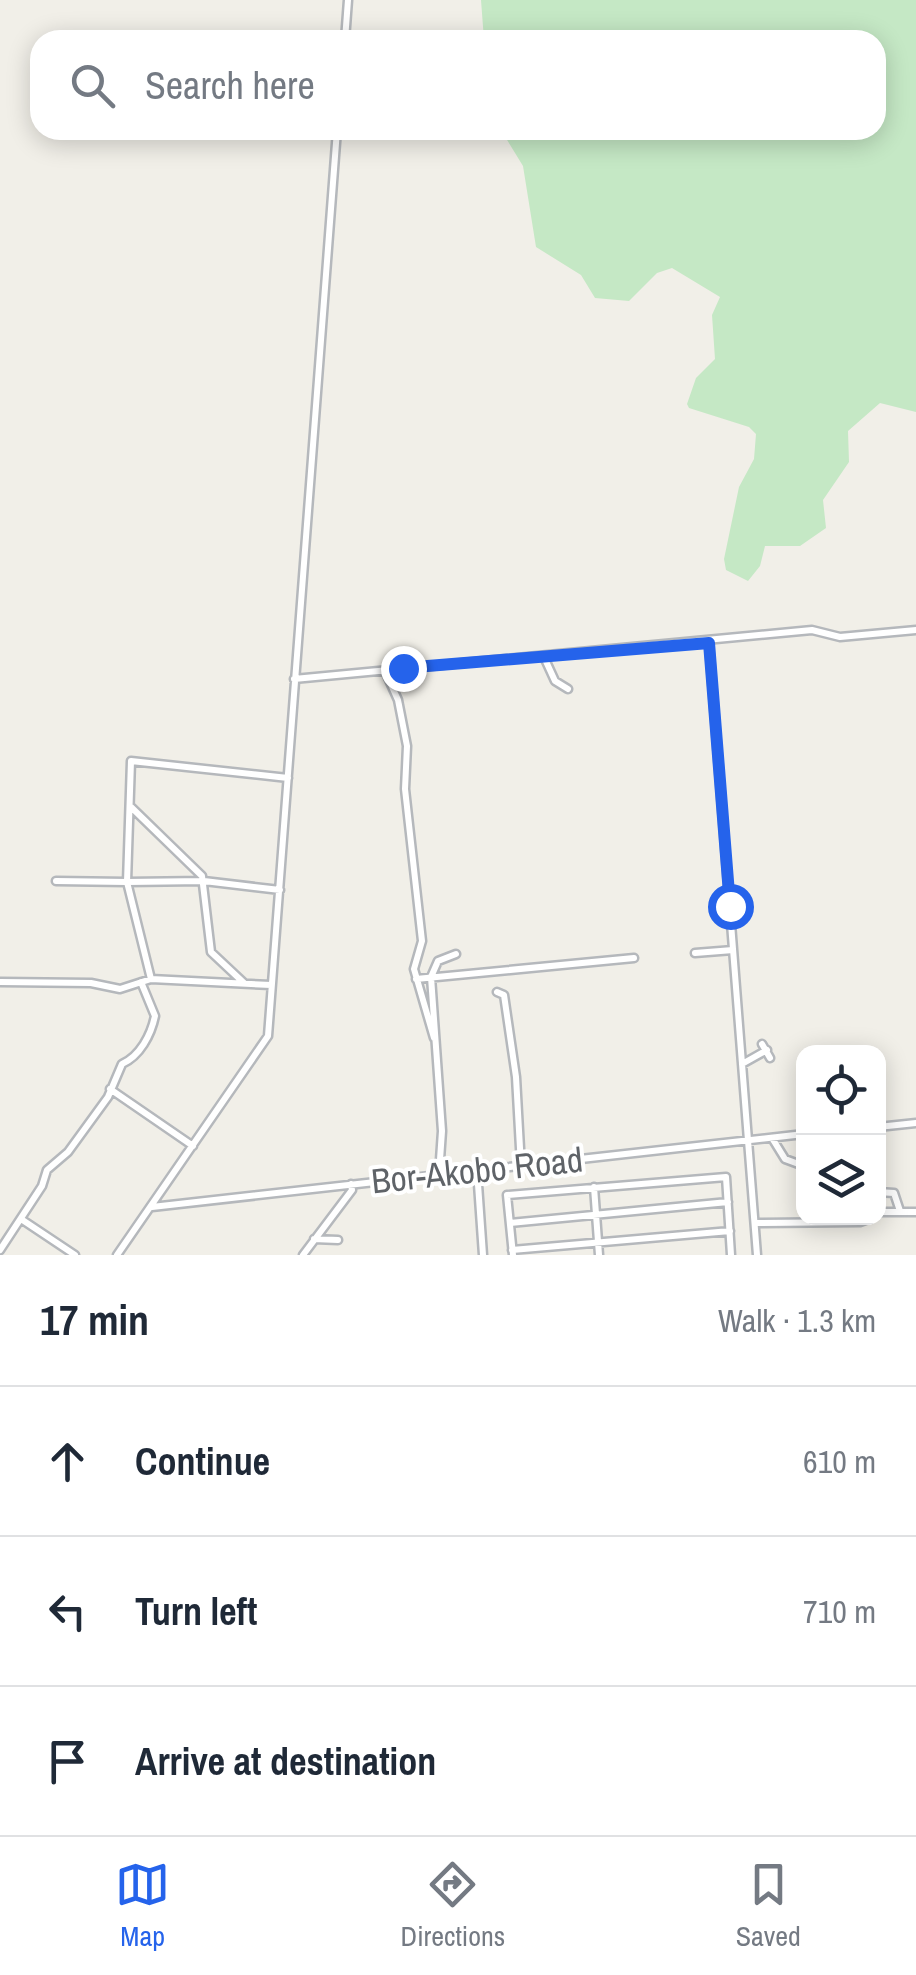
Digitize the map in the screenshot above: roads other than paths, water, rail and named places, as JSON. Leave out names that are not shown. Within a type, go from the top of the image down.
[{"type":"street","points":[[346,30],[348,0]]},
{"type":"street","points":[[117,1255],[263,1049],[269,1028],[336,140]]},
{"type":"street","points":[[294,679],[709,643],[812,630],[840,636],[916,630]]},
{"type":"street","points":[[709,643],[757,1255]]},
{"type":"street","points":[[544,657],[556,682],[568,689]]},
{"type":"street","points":[[385,671],[398,700],[407,746],[405,790],[422,941],[414,969],[434,1038]]},
{"type":"street","points":[[151,979],[127,882],[131,761],[288,778]]},
{"type":"street","points":[[130,806],[204,880],[211,952],[246,984]]},
{"type":"street","points":[[56,881],[204,880],[280,890]]},
{"type":"street","points":[[695,953],[733,950]]},
{"type":"street","points":[[438,1174],[442,1132],[431,977],[438,961],[456,954]]},
{"type":"street","points":[[416,979],[634,958]]},
{"type":"street","points":[[0,982],[91,983],[120,988],[151,979],[271,985]]},
{"type":"street","points":[[0,1250],[47,1170],[68,1152],[122,1064],[134,1059],[155,1021],[141,982]]},
{"type":"street","points":[[496,992],[504,996],[505,1020],[512,1041],[521,1166]]},
{"type":"street","points":[[742,1064],[766,1051]]},
{"type":"street","points":[[110,1089],[193,1146]]},
{"type":"street","points":[[886,1125],[916,1123]]},
{"type":"street","name":"Bor-Akobo Road","points":[[150,1208],[796,1135]]},
{"type":"street","points":[[772,1138],[786,1158],[796,1162]]},
{"type":"street","points":[[477,1170],[483,1255]]},
{"type":"street","points":[[730,1231],[512,1253],[507,1195],[726,1177],[732,1255]]},
{"type":"street","points":[[303,1255],[352,1190],[351,1184]]},
{"type":"street","points":[[594,1188],[599,1255]]},
{"type":"street","points":[[886,1192],[894,1193],[900,1210]]},
{"type":"street","points":[[510,1223],[728,1202]]},
{"type":"street","points":[[886,1211],[916,1212]]},
{"type":"street","points":[[21,1219],[76,1255]]},
{"type":"street","points":[[755,1222],[796,1222]]},
{"type":"street","points":[[314,1239],[338,1240]]}]
